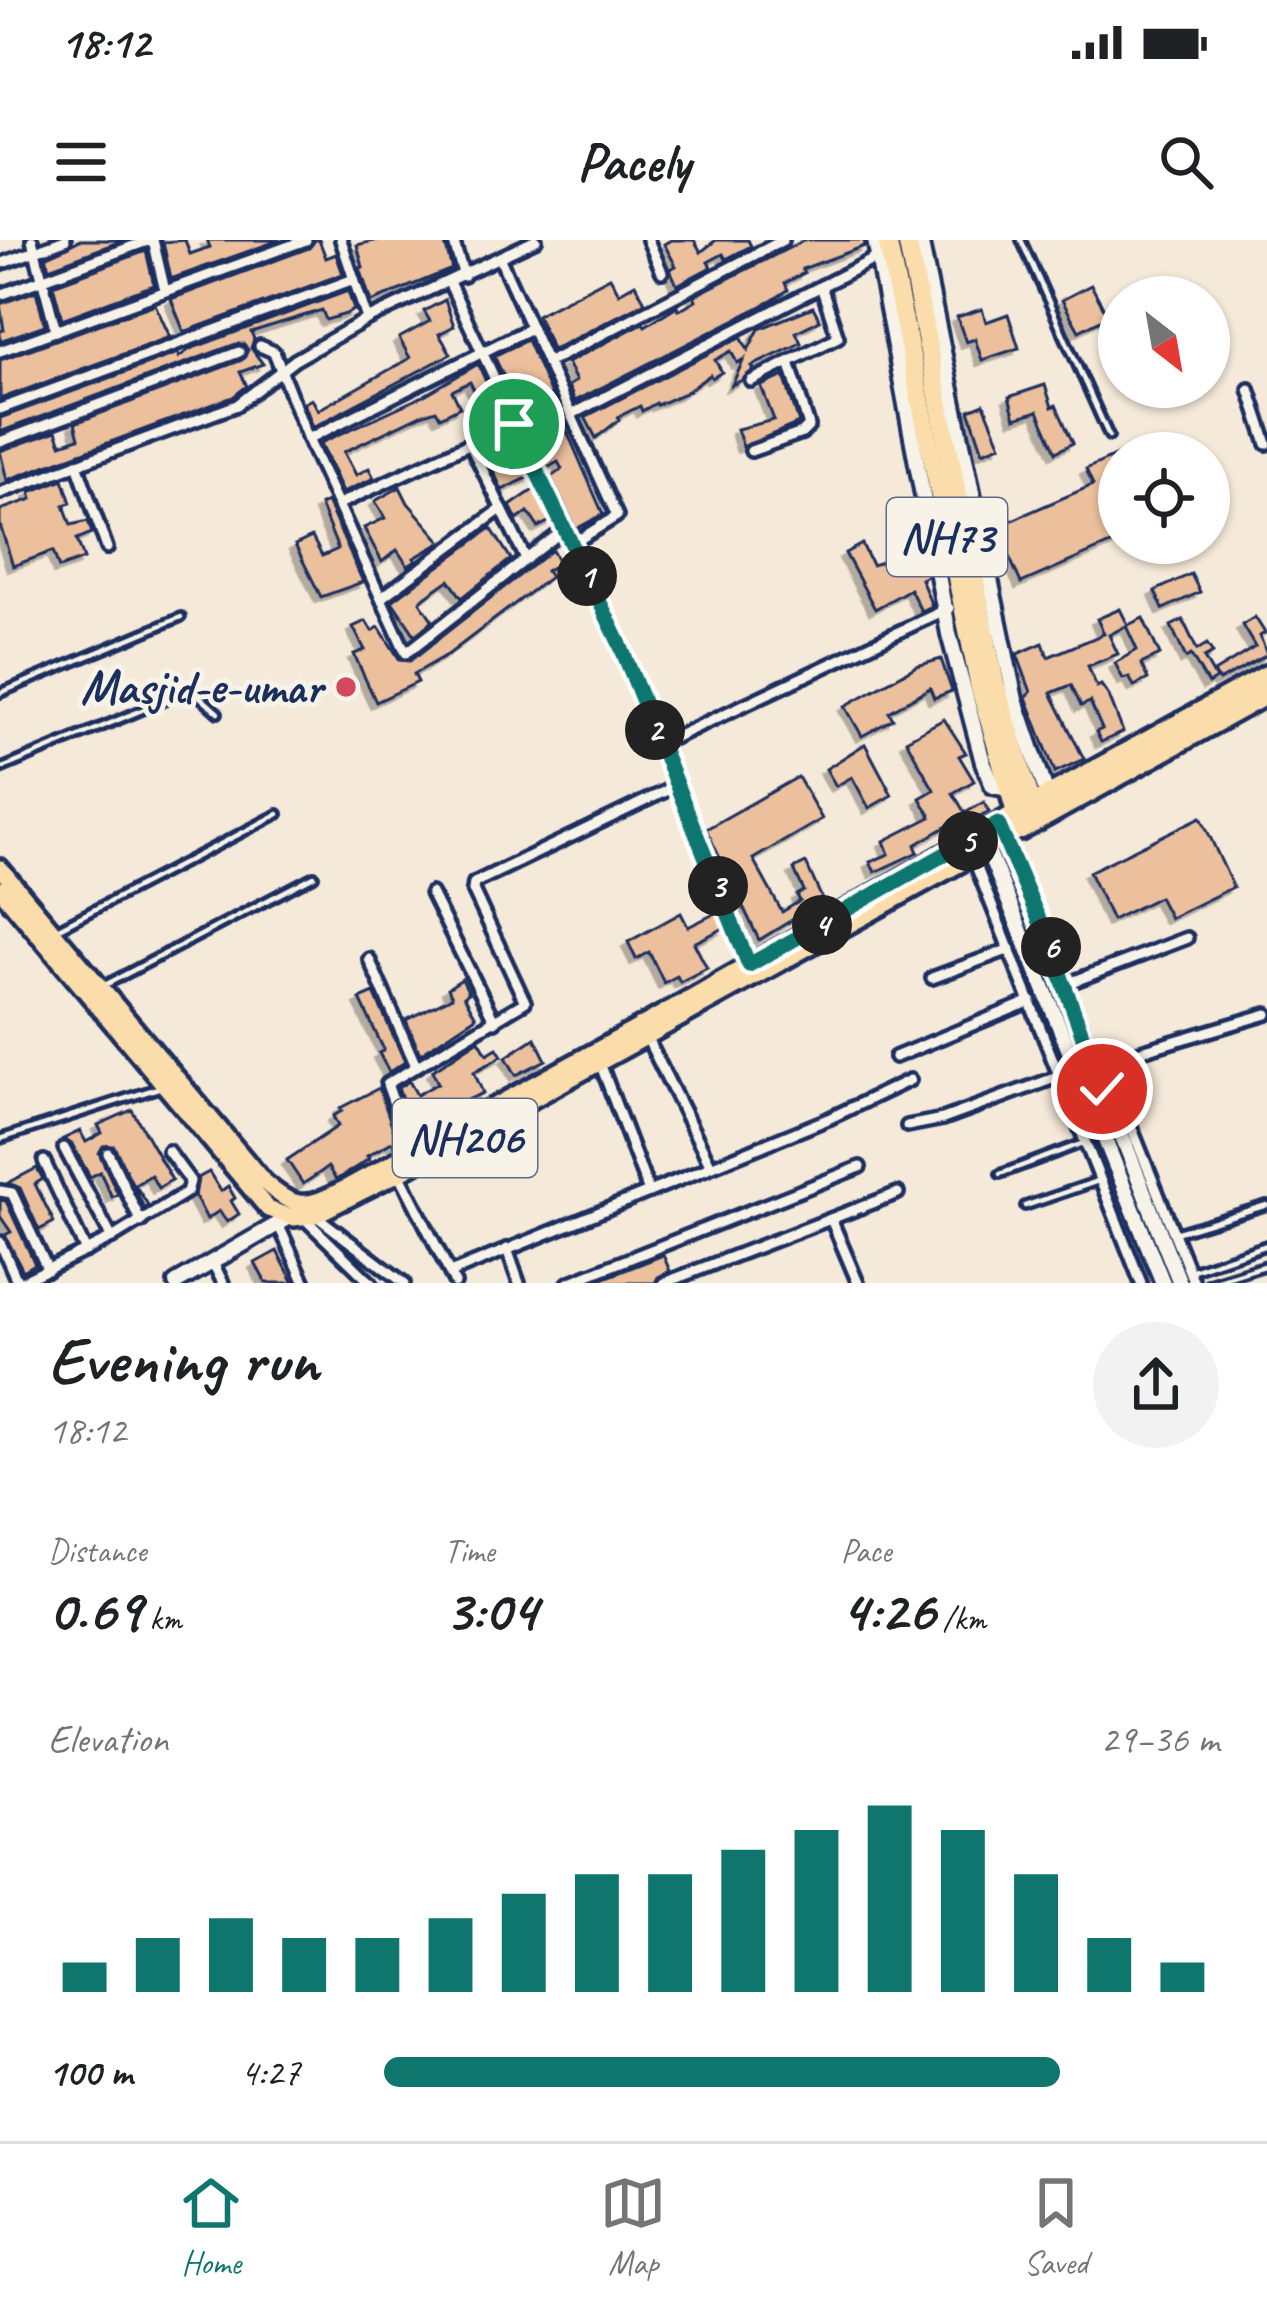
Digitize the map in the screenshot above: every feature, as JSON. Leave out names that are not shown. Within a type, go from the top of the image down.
[{"type":"highway","name":"NH73","points":[[915,241],[953,606],[1024,784]]},
{"type":"highway","name":"NH73","points":[[882,248],[937,442],[977,559],[1024,784],[1022,819]]},
{"type":"highway","points":[[1022,819],[1267,676]]},
{"type":"highway","points":[[1022,819],[1265,702]]},
{"type":"main road","name":"NH206","points":[[299,1216],[399,1173],[647,1038],[1022,819]]},
{"type":"main road","name":"NH206","points":[[299,1216],[749,965],[981,847]]},
{"type":"main road","points":[[0,868],[98,989],[164,1086],[268,1209],[299,1216]]},
{"type":"main road","points":[[0,889],[299,1216]]},
{"type":"street","points":[[0,264],[33,246],[65,240]]},
{"type":"street","points":[[0,295],[152,240],[165,291]]},
{"type":"street","points":[[0,352],[306,240]]},
{"type":"street","points":[[341,240],[367,319]]},
{"type":"street","points":[[453,240],[464,276]]},
{"type":"street","points":[[0,493],[237,405],[295,360],[367,319],[536,240]]},
{"type":"street","points":[[648,240],[662,272]]},
{"type":"street","points":[[547,363],[783,240]]},
{"type":"street","points":[[572,414],[821,286],[882,248],[874,240]]},
{"type":"street","points":[[33,246],[56,331]]},
{"type":"street","points":[[500,259],[617,516],[572,544]]},
{"type":"street","points":[[0,409],[354,279]]},
{"type":"street","points":[[449,282],[661,744],[749,965]]},
{"type":"street","points":[[751,381],[838,337],[821,286]]},
{"type":"street","points":[[308,440],[531,328]]},
{"type":"street","points":[[260,346],[274,352],[308,440],[406,653],[565,529]]},
{"type":"street","points":[[0,442],[238,352]]},
{"type":"street","points":[[751,451],[802,433],[809,426],[789,362]]},
{"type":"street","points":[[1249,389],[1267,444]]},
{"type":"street","points":[[339,504],[514,424]]},
{"type":"street","points":[[470,444],[526,559]]},
{"type":"street","points":[[77,464],[107,548]]},
{"type":"street","points":[[381,598],[501,509]]},
{"type":"street","points":[[661,744],[953,606]]},
{"type":"street","points":[[1024,784],[1022,819],[1064,985],[1092,1066],[1188,1279]]},
{"type":"street","points":[[411,1152],[386,1088],[521,1007],[525,998],[472,890],[474,884],[678,785]]},
{"type":"street","points":[[981,847],[1010,949],[1141,1283]]},
{"type":"street","points":[[981,847],[1162,1283]]},
{"type":"street","points":[[431,893],[495,1022]]},
{"type":"street","points":[[1064,985],[1187,938]]},
{"type":"street","points":[[932,979],[1010,949]]},
{"type":"street","points":[[369,959],[416,1066]]},
{"type":"street","points":[[895,1057],[1031,1001]]},
{"type":"street","points":[[1092,1066],[1267,1014]]},
{"type":"street","points":[[647,1038],[711,1166]]},
{"type":"street","points":[[600,1063],[649,1192]]},
{"type":"street","points":[[907,1126],[1060,1076]]},
{"type":"street","points":[[399,1173],[452,1278],[507,1249],[828,1119],[910,1080]]},
{"type":"street","points":[[1105,1095],[1122,1104],[1188,1279]]},
{"type":"street","points":[[64,1148],[112,1238]]},
{"type":"street","points":[[0,1242],[19,1283],[112,1238],[187,1192],[191,1185],[168,1151]]},
{"type":"street","points":[[108,1154],[141,1222]]},
{"type":"street","points":[[44,1161],[86,1251]]},
{"type":"street","points":[[568,1283],[860,1167]]},
{"type":"street","points":[[0,1191],[12,1192],[48,1270]]},
{"type":"street","points":[[664,1283],[898,1193]]},
{"type":"street","points":[[176,1283],[299,1216]]},
{"type":"street","points":[[299,1216],[305,1283]]},
{"type":"street","points":[[299,1216],[371,1283]]},
{"type":"street","points":[[299,1216],[404,1283]]},
{"type":"street","points":[[831,1219],[858,1283]]},
{"type":"street","points":[[507,1249],[519,1283]]},
{"type":"street","points":[[214,1262],[224,1283]]},
{"type":"lane","points":[[1021,240],[1107,432]]},
{"type":"lane","points":[[0,693],[181,616]]},
{"type":"lane","points":[[0,769],[178,695],[199,695],[218,713]]},
{"type":"lane","points":[[52,932],[278,814]]},
{"type":"lane","points":[[98,989],[314,876]]},
{"type":"lane","points":[[0,1138],[164,1086]]},
{"type":"lane","points":[[1000,1174],[1086,1142]]},
{"type":"lane","points":[[1025,1206],[1101,1180]]},
{"type":"lane","points":[[1174,1233],[1267,1205]]},
{"type":"lane","points":[[1188,1279],[1267,1245]]},
{"type":"lane","points":[[1209,1283],[1267,1264]]},
{"type":"building","points":[[80,240],[124,240],[49,268],[46,257]]},
{"type":"building","points":[[185,240],[190,254],[210,247],[207,240],[280,240],[171,279],[163,242]]},
{"type":"building","points":[[315,240],[326,258],[336,254],[343,274],[184,332],[171,299],[309,248]]},
{"type":"building","points":[[377,240],[444,240],[452,269],[371,302],[357,245]]},
{"type":"building","points":[[694,240],[701,252],[716,240],[748,240],[751,246],[726,259],[723,254],[708,262],[711,267],[677,285],[670,269],[676,266],[664,244]]},
{"type":"building","points":[[805,240],[864,240],[865,246],[802,269],[804,273],[785,283],[788,290],[773,300],[575,401],[568,386],[576,381],[567,363],[677,306],[679,310],[696,300],[694,296]]},
{"type":"building","points":[[146,251],[154,285],[62,319],[53,285]]},
{"type":"building","points":[[610,277],[619,293],[635,284],[645,302],[552,350],[537,315]]},
{"type":"building","points":[[1091,285],[1098,298],[1098,321],[1079,331],[1062,300]]},
{"type":"building","points":[[36,291],[45,325],[0,341],[4,330],[0,304]]},
{"type":"building","points":[[348,291],[354,310],[346,314],[326,320],[322,310],[251,332],[251,348],[263,364],[240,372],[247,386],[233,397],[7,480],[0,451],[56,431],[61,444],[79,438],[75,423],[242,360],[248,350],[236,344],[0,432],[0,418],[178,353],[179,357]]},
{"type":"building","points":[[445,300],[454,326],[439,334],[451,354],[313,427],[304,403],[312,399],[318,410],[410,358],[399,338],[430,321],[424,311]]},
{"type":"building","points":[[155,304],[170,337],[0,399],[0,360]]},
{"type":"building","points":[[813,307],[820,320],[796,332],[801,343],[752,366],[742,380],[732,385],[744,359],[737,363],[731,351],[715,360],[722,372],[685,393],[618,417],[596,438],[585,417],[741,337],[748,350],[759,329]]},
{"type":"building","points":[[982,309],[986,322],[1008,314],[1019,348],[982,360],[975,339],[966,342],[957,317]]},
{"type":"building","points":[[527,340],[603,514],[576,529],[551,477],[562,469],[558,462],[547,468],[494,356]]},
{"type":"building","points":[[478,364],[501,415],[489,421],[470,382],[452,391],[460,407],[440,417],[436,410],[421,415],[344,452],[356,475],[369,468],[374,478],[343,492],[321,443],[423,396]]},
{"type":"building","points":[[784,376],[799,423],[743,447],[737,429],[774,420],[761,386]]},
{"type":"building","points":[[1045,385],[1073,443],[1056,452],[1038,411],[1015,418],[1009,397]]},
{"type":"building","points":[[984,404],[1001,445],[983,452],[969,410]]},
{"type":"building","points":[[503,454],[511,469],[524,462],[531,476],[502,490],[489,462]]},
{"type":"building","points":[[1098,464],[1098,549],[1021,583],[996,527],[1093,485],[1086,469]]},
{"type":"building","points":[[63,479],[71,503],[64,505],[71,525],[88,521],[92,533],[77,539],[84,559],[59,568],[53,551],[13,566],[0,510],[32,499],[30,492]]},
{"type":"building","points":[[400,487],[442,542],[408,566],[397,550],[382,562],[364,528],[385,518],[375,501]]},
{"type":"building","points":[[536,488],[552,520],[538,527],[528,512],[517,520],[510,506]]},
{"type":"building","points":[[327,502],[363,582],[321,597],[295,545],[312,537],[322,556],[338,549],[320,505]]},
{"type":"building","points":[[910,520],[927,576],[921,579],[932,606],[921,611],[910,589],[875,609],[845,553],[862,544],[872,565],[889,560],[906,550],[894,529]]},
{"type":"building","points":[[491,528],[511,559],[462,598],[449,580],[425,597],[420,602],[433,621],[415,635],[392,601]]},
{"type":"building","points":[[552,550],[559,563],[546,571],[550,577],[449,654],[414,674],[418,682],[376,702],[354,654],[365,650],[353,627],[366,621],[372,631],[379,627],[400,660],[410,661]]},
{"type":"building","points":[[1191,574],[1200,592],[1163,609],[1155,591]]},
{"type":"building","points":[[1120,609],[1128,625],[1143,618],[1160,655],[1141,664],[1148,679],[1134,686],[1129,677],[1123,679],[1115,663],[1137,650],[1126,626],[1109,635],[1118,654],[1088,666],[1097,687],[1101,685],[1109,696],[1123,732],[1101,742],[1096,732],[1102,729],[1090,702],[1081,706],[1071,685],[1051,693],[1084,759],[1055,772],[1026,697],[1031,692],[1017,654],[1043,643],[1048,657],[1104,634],[1097,619]]},
{"type":"building","points":[[1255,617],[1265,633],[1260,636],[1267,655],[1219,681],[1214,672],[1255,647],[1242,625]]},
{"type":"building","points":[[1183,620],[1197,650],[1207,644],[1213,653],[1204,658],[1216,679],[1208,684],[1191,655],[1186,658],[1171,626]]},
{"type":"building","points":[[941,659],[952,691],[934,698],[930,688],[889,712],[893,719],[862,736],[845,706],[917,666]]},
{"type":"building","points":[[944,719],[966,753],[959,756],[974,781],[953,793],[965,813],[984,802],[989,812],[953,832],[949,825],[915,845],[918,852],[875,872],[870,862],[889,854],[884,841],[931,817],[920,798],[934,790],[906,740]]},
{"type":"building","points":[[865,744],[892,795],[869,808],[852,777],[836,786],[826,769]]},
{"type":"building","points":[[798,777],[822,819],[753,859],[782,912],[800,901],[797,895],[804,891],[794,869],[806,863],[823,901],[759,940],[706,829]]},
{"type":"building","points":[[1201,817],[1233,887],[1170,918],[1159,897],[1112,920],[1089,872]]},
{"type":"building","points":[[718,912],[724,928],[694,943],[707,968],[680,982],[677,976],[664,983],[649,952],[636,959],[628,942],[681,913],[688,927]]},
{"type":"building","points":[[462,979],[469,993],[464,996],[476,1017],[420,1054],[406,1020],[452,997],[448,988]]},
{"type":"building","points":[[374,993],[405,1062],[389,1072],[360,999]]},
{"type":"building","points":[[535,1038],[546,1060],[516,1075],[506,1057]]},
{"type":"building","points":[[479,1040],[487,1054],[497,1048],[502,1056],[474,1072],[483,1093],[465,1101],[467,1106],[420,1125],[414,1133],[398,1088],[409,1081],[417,1095],[438,1083],[432,1071]]},
{"type":"building","points":[[379,1088],[398,1143],[367,1156],[336,1180],[328,1167],[303,1184],[287,1160],[338,1126],[333,1116],[340,1108]]},
{"type":"building","points":[[132,1110],[172,1180],[158,1188],[151,1175],[135,1185],[148,1205],[144,1208],[114,1146],[103,1146],[99,1153],[118,1194],[112,1197],[100,1172],[90,1177],[72,1144],[63,1139],[80,1131],[86,1142],[102,1133],[98,1125]]},
{"type":"building","points":[[37,1168],[43,1179],[35,1184],[54,1222],[39,1230],[20,1188],[8,1183]]},
{"type":"building","points":[[209,1172],[221,1191],[228,1186],[235,1198],[231,1201],[239,1214],[227,1222],[219,1211],[207,1219],[195,1196],[198,1178]]},
{"type":"building","points":[[0,1200],[6,1201],[35,1264],[23,1271],[5,1235],[11,1232],[0,1216]]},
{"type":"building","points":[[277,1251],[294,1283],[266,1283],[255,1263]]},
{"type":"building","points":[[663,1255],[670,1271],[655,1283],[592,1283]]},
{"type":"place","name":"Masjid-e-umar","points":[[346,687]]},
{"type":"route","points":[[514,424],[619,642],[749,965],[998,824],[1049,943],[1102,1089]]}]
